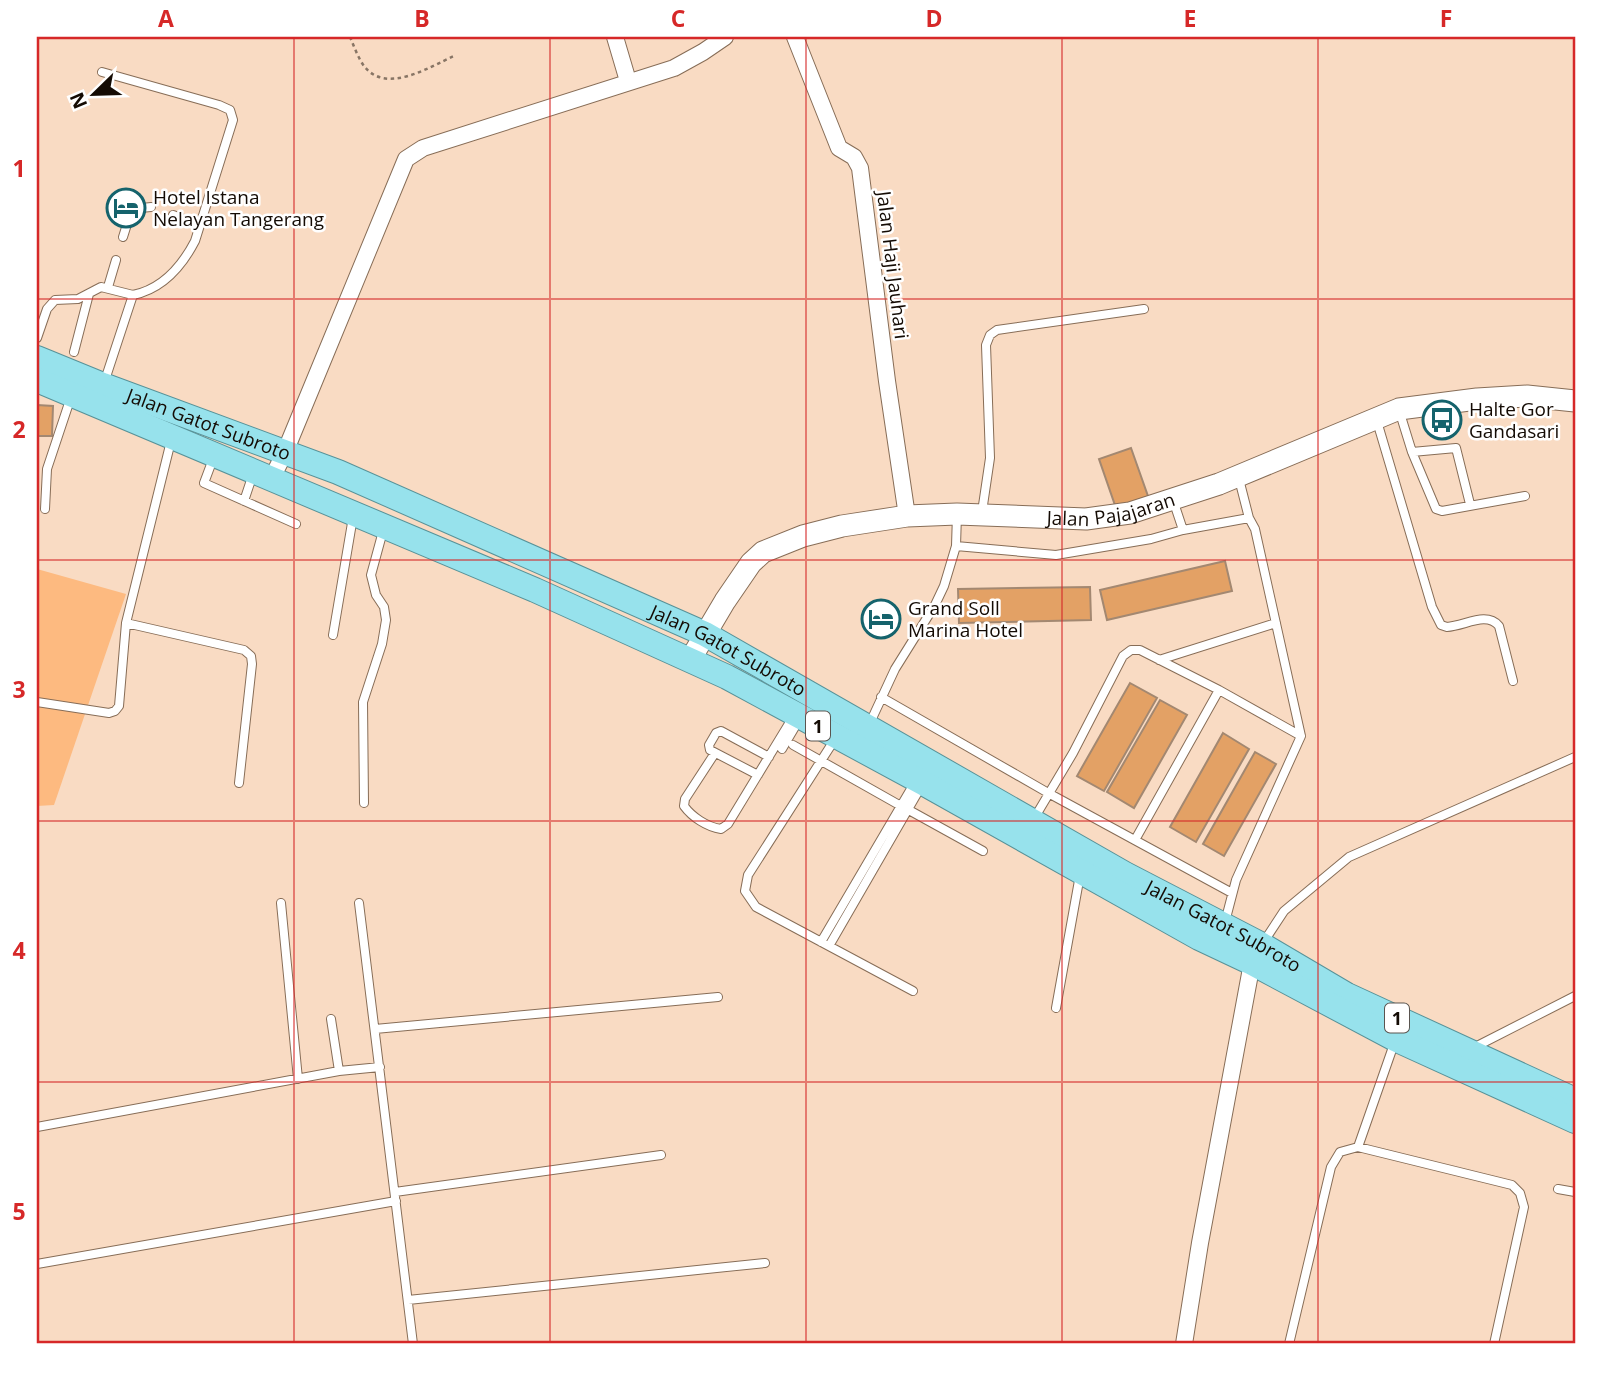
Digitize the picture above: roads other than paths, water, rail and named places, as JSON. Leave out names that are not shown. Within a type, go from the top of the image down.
[{"type":"highway","name":"Jalan Gatot Subroto","points":[[37,358],[338,472],[875,710],[1032,822],[1224,927],[1257,954],[1395,1039],[1464,1059],[1575,1100]]},
{"type":"highway","name":"Jalan Gatot Subroto","points":[[37,380],[535,590],[690,660],[919,781],[1199,938],[1257,954],[1348,995],[1575,1121]]},
{"type":"main road","name":"Jalan Pajajaran","points":[[690,660],[743,573],[763,552],[803,536],[842,526],[907,516],[982,514],[1086,519],[1130,513],[1238,476],[1399,408],[1527,396],[1575,401]]},
{"type":"street","points":[[615,37],[628,81]]},
{"type":"street","points":[[262,477],[285,452],[406,159],[423,148],[663,72],[687,62],[725,37]]},
{"type":"street","name":"Jalan Haji Jauhari","points":[[795,37],[837,144],[841,150],[854,157],[860,168],[907,516]]},
{"type":"street","points":[[1184,1344],[1200,1243],[1257,954]]},
{"type":"lane","points":[[37,338],[52,303],[59,299],[78,299],[102,287],[133,295],[151,288],[175,271],[186,258],[199,225],[233,120],[230,110],[102,72]]},
{"type":"lane","points":[[122,237],[131,214],[137,209],[151,207]]},
{"type":"lane","points":[[173,215],[199,225]]},
{"type":"lane","points":[[107,287],[116,260]]},
{"type":"lane","points":[[74,352],[89,294]]},
{"type":"lane","points":[[103,385],[133,295]]},
{"type":"lane","points":[[982,514],[990,458],[986,345],[990,335],[997,330],[1144,309]]},
{"type":"lane","points":[[45,509],[47,469],[72,395]]},
{"type":"lane","points":[[1399,408],[1412,452],[1436,509],[1442,511],[1525,496]]},
{"type":"lane","points":[[1376,416],[1432,607],[1441,625],[1447,627],[1485,618],[1494,620],[1499,626],[1513,681]]},
{"type":"lane","points":[[37,702],[109,713],[118,706],[126,623],[171,438]]},
{"type":"lane","points":[[1412,452],[1457,448],[1470,504]]},
{"type":"lane","points":[[215,456],[204,483],[296,524]]},
{"type":"lane","points":[[1224,927],[1232,893],[1301,736],[1255,528],[1249,518],[1238,476]]},
{"type":"lane","points":[[244,501],[262,477]]},
{"type":"lane","points":[[1172,499],[1183,530]]},
{"type":"lane","points":[[333,635],[353,514]]},
{"type":"lane","points":[[957,514],[956,546],[944,586],[875,710],[1050,794],[1232,893]]},
{"type":"lane","points":[[956,546],[1056,555],[1151,539],[1249,518]]},
{"type":"lane","points":[[364,803],[363,702],[382,644],[386,621],[384,607],[376,595],[371,575],[384,527]]},
{"type":"lane","points":[[126,623],[244,650],[251,656],[239,783]]},
{"type":"lane","points":[[1159,660],[1276,623]]},
{"type":"lane","points":[[1032,822],[1050,794],[1123,656],[1131,650],[1140,650],[1301,736]]},
{"type":"lane","points":[[1135,840],[1219,690]]},
{"type":"lane","points":[[782,749],[798,716]]},
{"type":"lane","points":[[715,753],[685,799],[684,806],[689,813],[712,827],[721,829],[728,824],[798,716]]},
{"type":"lane","points":[[758,775],[710,750],[709,745],[716,733],[721,731],[769,757]]},
{"type":"lane","points":[[836,736],[745,882],[745,891],[756,907],[913,991]]},
{"type":"lane","points":[[793,745],[983,851]]},
{"type":"lane","points":[[1257,954],[1284,911],[1349,857],[1575,757]]},
{"type":"lane","points":[[825,944],[919,781]]},
{"type":"lane","points":[[1056,1008],[1081,873]]},
{"type":"lane","points":[[281,903],[298,1079]]},
{"type":"lane","points":[[359,903],[413,1344]]},
{"type":"lane","points":[[1464,1059],[1575,996]]},
{"type":"lane","points":[[375,1029],[718,997]]},
{"type":"lane","points":[[331,1019],[338,1071]]},
{"type":"lane","points":[[1358,1147],[1395,1039]]},
{"type":"lane","points":[[37,1127],[338,1071],[380,1067]]},
{"type":"lane","points":[[1289,1344],[1331,1167],[1340,1153],[1358,1147],[1512,1185],[1520,1193],[1524,1207],[1494,1344]]},
{"type":"lane","points":[[37,1264],[396,1197],[661,1155]]},
{"type":"lane","points":[[1558,1189],[1575,1192]]},
{"type":"lane","points":[[408,1300],[765,1263]]},
{"type":"place","name":"Hotel Istana Nelayan Tangerang","points":[[126,208]]},
{"type":"place","name":"Halte Gor Gandasari","points":[[1442,420]]},
{"type":"place","name":"Grand Soll Marina Hotel","points":[[881,619]]}]
